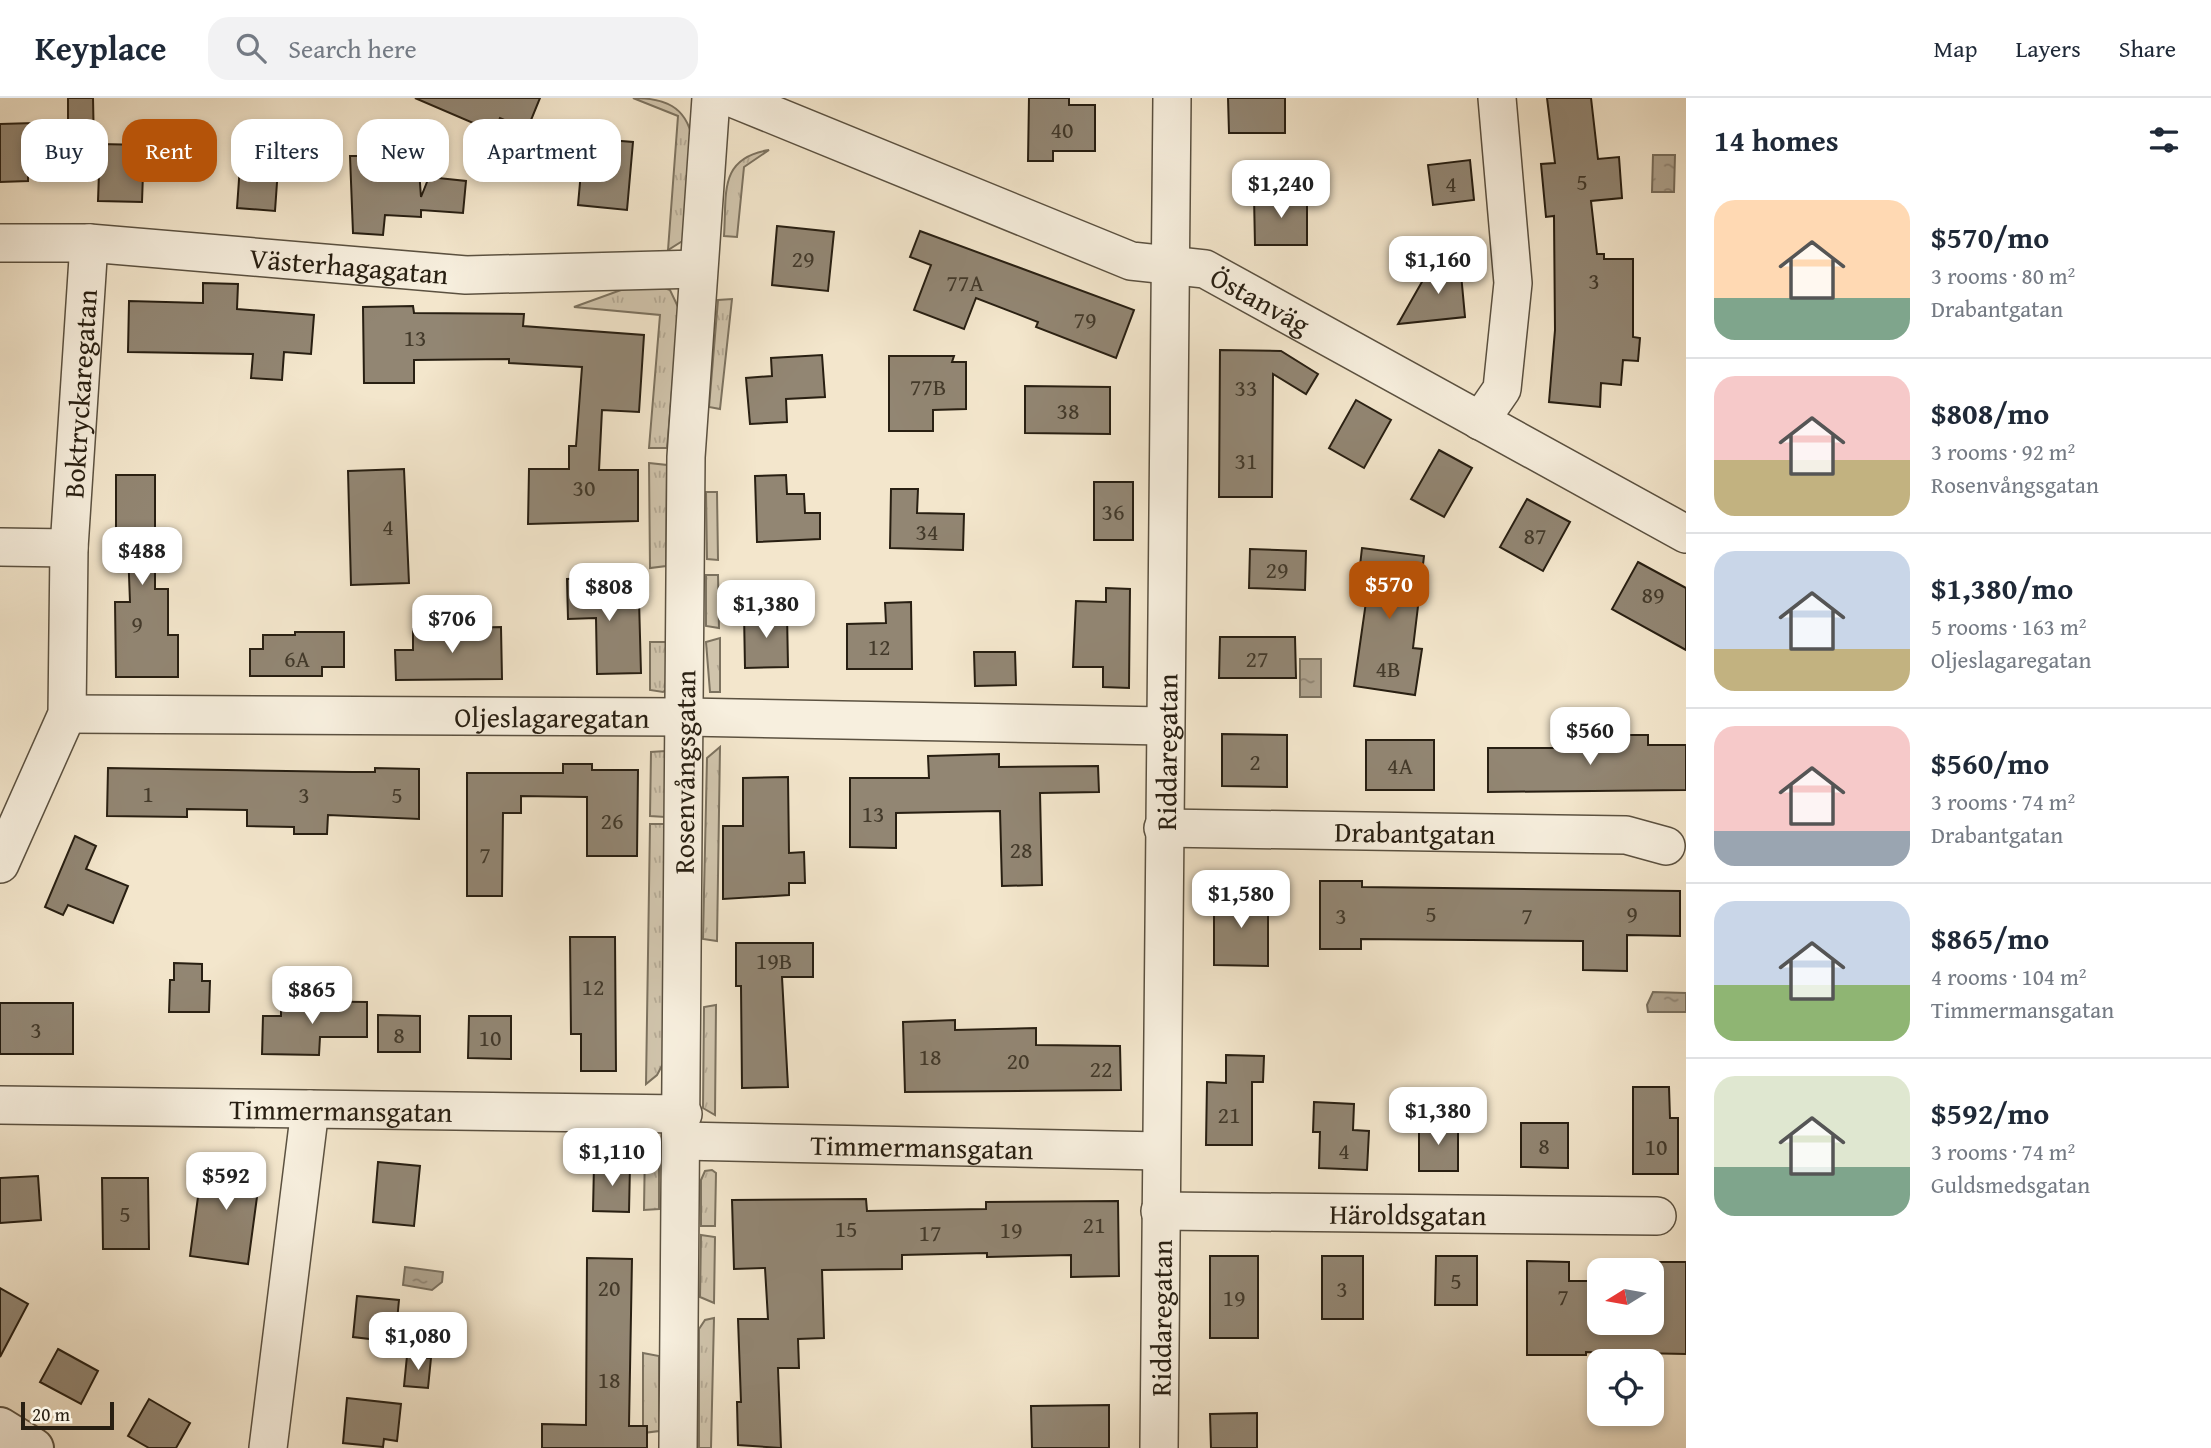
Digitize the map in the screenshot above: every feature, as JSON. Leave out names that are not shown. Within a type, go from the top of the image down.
[{"type":"street","name":"Rosenvångsgatan","points":[[678,1448],[686,457],[711,98]]},
{"type":"street","name":"Östanväg","points":[[732,98],[1131,261],[1205,269],[1686,534]]},
{"type":"street","name":"Riddaregatan","points":[[1159,1448],[1172,98]]},
{"type":"street","points":[[1480,421],[1502,389],[1513,283],[1497,98]]},
{"type":"street","name":"Västerhagagatan","points":[[0,243],[89,243],[466,275],[698,269]]},
{"type":"street","name":"Boktryckaregatan","points":[[0,864],[67,714],[69,548],[89,243]]},
{"type":"street","points":[[0,547],[69,548]]},
{"type":"street","name":"Oljeslagaregatan","points":[[67,714],[686,717],[1164,726]]},
{"type":"street","name":"Drabantgatan","points":[[1163,828],[1626,835],[1666,846]]},
{"type":"street","name":"Timmermansgatan","points":[[0,1105],[310,1110],[1160,1151]]},
{"type":"street","points":[[268,1448],[310,1110]]},
{"type":"street","name":"Häroldsgatan","points":[[1160,1211],[1657,1216]]},
{"type":"street","points":[[0,1427],[34,1448]]},
{"type":"green space","points":[[633,98],[664,102],[672,106],[685,118],[692,138],[684,240],[668,250],[678,116]]},
{"type":"green space","points":[[769,150],[744,167],[737,237],[724,236],[726,192],[733,170],[753,154]]},
{"type":"green space","points":[[656,285],[670,290],[679,309],[667,448],[649,448],[660,315],[574,307],[632,286]]},
{"type":"green space","points":[[732,299],[720,409],[709,407],[718,300]]},
{"type":"green space","points":[[649,463],[667,465],[666,566],[650,568]]},
{"type":"green space","points":[[706,492],[717,492],[718,560],[707,559]]},
{"type":"green space","points":[[706,575],[718,575],[719,628],[706,626]]},
{"type":"green space","points":[[720,638],[720,692],[710,692],[706,642]]},
{"type":"green space","points":[[650,642],[667,642],[667,689],[663,692],[650,690]]},
{"type":"green space","points":[[720,747],[717,941],[703,939],[707,758]]},
{"type":"green space","points":[[665,751],[665,817],[650,816],[651,752]]},
{"type":"green space","points":[[650,824],[667,824],[665,1060],[657,1075],[646,1084]]},
{"type":"green space","points":[[716,1005],[715,1115],[703,1108],[704,1007]]},
{"type":"green space","points":[[645,1145],[659,1147],[659,1209],[644,1210]]},
{"type":"green space","points":[[712,1170],[716,1173],[715,1226],[701,1226],[701,1180],[705,1171]]},
{"type":"green space","points":[[701,1235],[715,1237],[714,1303],[700,1297]]},
{"type":"green space","points":[[714,1318],[711,1448],[699,1448],[699,1329],[705,1320]]},
{"type":"green space","points":[[643,1353],[659,1356],[659,1431],[643,1433]]},
{"type":"water","points":[[1653,155],[1675,155],[1674,192],[1652,192]]},
{"type":"water","points":[[1300,659],[1321,659],[1321,697],[1300,697]]},
{"type":"water","points":[[1653,992],[1686,993],[1686,1012],[1648,1012],[1647,1005]]},
{"type":"water","points":[[405,1267],[443,1272],[442,1282],[432,1290],[403,1285]]},
{"type":"building","points":[[68,98],[93,98],[93,119],[68,119]]},
{"type":"building","points":[[415,98],[540,98],[531,119],[464,119]]},
{"type":"building","points":[[1029,98],[1069,98],[1069,105],[1095,105],[1095,151],[1053,151],[1053,161],[1028,161]]},
{"type":"building","points":[[1228,98],[1285,98],[1285,133],[1229,133]]},
{"type":"building","points":[[1547,98],[1591,98],[1598,159],[1619,157],[1622,198],[1591,201],[1597,254],[1604,254],[1604,259],[1633,259],[1633,337],[1640,338],[1638,361],[1623,360],[1621,385],[1601,383],[1600,407],[1549,402],[1555,330],[1554,216],[1546,217],[1541,164],[1555,163]]},
{"type":"building","points":[[21,123],[21,181],[0,182],[0,124]]},
{"type":"building","points":[[621,141],[633,142],[627,210],[578,205],[580,182],[621,182]]},
{"type":"building","points":[[108,144],[122,144],[122,182],[143,182],[142,202],[98,201],[99,182],[108,182]]},
{"type":"building","points":[[350,156],[357,156],[357,182],[420,182],[421,197],[427,182],[449,182],[449,179],[466,182],[463,213],[421,210],[421,217],[385,215],[383,235],[353,233]]},
{"type":"building","points":[[1470,160],[1474,200],[1433,205],[1428,165]]},
{"type":"building","points":[[239,182],[277,182],[275,211],[237,208]]},
{"type":"building","points":[[1254,196],[1307,196],[1307,245],[1255,245]]},
{"type":"building","points":[[777,226],[834,232],[828,291],[772,285]]},
{"type":"building","points":[[920,231],[1134,310],[1116,358],[1036,327],[1038,322],[976,298],[964,329],[914,310],[931,265],[910,257]]},
{"type":"building","points":[[1460,263],[1465,317],[1398,324],[1431,266]]},
{"type":"building","points":[[203,283],[238,284],[237,309],[314,315],[311,354],[284,352],[282,380],[251,378],[253,354],[128,352],[129,301],[203,303]]},
{"type":"building","points":[[413,306],[414,313],[524,314],[523,326],[644,335],[639,412],[602,410],[599,470],[638,470],[638,521],[528,524],[529,469],[569,469],[569,446],[576,446],[582,367],[509,363],[509,359],[414,360],[414,383],[364,383],[363,307]]},
{"type":"building","points":[[1220,350],[1281,351],[1318,374],[1306,394],[1273,374],[1272,497],[1219,497]]},
{"type":"building","points":[[822,355],[825,397],[786,399],[787,422],[750,424],[746,378],[772,376],[771,358]]},
{"type":"building","points":[[889,356],[954,356],[952,362],[966,362],[966,409],[933,410],[933,431],[889,431]]},
{"type":"building","points":[[1025,386],[1110,387],[1110,434],[1025,433]]},
{"type":"building","points":[[1356,400],[1391,420],[1364,468],[1329,448]]},
{"type":"building","points":[[1439,450],[1472,468],[1444,517],[1411,499]]},
{"type":"building","points":[[404,469],[409,583],[351,585],[348,471]]},
{"type":"building","points":[[116,475],[155,475],[155,589],[168,589],[168,635],[178,635],[178,677],[116,677],[115,602],[130,602],[128,549],[116,549]]},
{"type":"building","points":[[786,475],[787,494],[804,494],[805,513],[820,513],[820,539],[757,542],[755,476]]},
{"type":"building","points":[[1094,482],[1133,482],[1133,540],[1094,540]]},
{"type":"building","points":[[891,489],[918,489],[917,513],[964,514],[963,550],[890,548]]},
{"type":"building","points":[[1527,499],[1570,522],[1543,571],[1500,547]]},
{"type":"building","points":[[1362,548],[1424,556],[1413,648],[1422,649],[1415,695],[1354,686],[1366,602],[1356,601]]},
{"type":"building","points":[[1250,549],[1306,551],[1305,590],[1249,588]]},
{"type":"building","points":[[1638,562],[1686,588],[1686,650],[1612,609]]},
{"type":"building","points":[[620,577],[620,600],[639,600],[641,673],[597,674],[596,618],[568,619],[567,579]]},
{"type":"building","points":[[1106,588],[1130,589],[1129,688],[1103,687],[1103,667],[1073,667],[1076,601],[1106,602]]},
{"type":"building","points":[[911,602],[912,669],[847,669],[847,624],[886,623],[885,603]]},
{"type":"building","points":[[744,613],[787,613],[788,667],[745,668]]},
{"type":"building","points":[[501,627],[502,679],[396,680],[395,650],[413,650],[413,629]]},
{"type":"building","points":[[295,632],[344,632],[344,667],[322,667],[322,676],[250,676],[250,649],[263,649],[263,635],[295,635]]},
{"type":"building","points":[[1220,637],[1295,637],[1296,678],[1219,678]]},
{"type":"building","points":[[974,652],[1015,652],[1016,685],[975,686]]},
{"type":"building","points":[[1222,734],[1287,735],[1287,787],[1222,786]]},
{"type":"building","points":[[1598,735],[1648,735],[1648,745],[1686,745],[1686,790],[1488,792],[1488,748],[1598,748]]},
{"type":"building","points":[[1366,740],[1434,740],[1434,790],[1366,790]]},
{"type":"building","points":[[999,754],[999,767],[1098,766],[1099,792],[1040,793],[1042,885],[1002,886],[1000,811],[896,813],[896,848],[850,847],[850,778],[929,778],[928,756]]},
{"type":"building","points":[[563,764],[592,764],[592,770],[638,770],[637,856],[587,856],[587,797],[521,796],[521,813],[503,813],[502,896],[467,896],[467,773],[563,773]]},
{"type":"building","points":[[108,768],[352,772],[375,772],[375,768],[419,769],[419,819],[328,815],[327,834],[294,834],[294,827],[247,826],[247,810],[187,809],[187,817],[107,816]]},
{"type":"building","points":[[788,777],[789,853],[804,852],[805,883],[789,883],[789,895],[723,899],[723,826],[743,826],[743,778]]},
{"type":"building","points":[[75,836],[96,846],[86,869],[128,886],[113,923],[68,905],[63,915],[45,907]]},
{"type":"building","points":[[1320,881],[1362,881],[1362,887],[1680,891],[1680,936],[1627,935],[1627,971],[1583,970],[1583,941],[1361,939],[1361,949],[1320,949]]},
{"type":"building","points":[[1214,895],[1268,895],[1268,966],[1214,965]]},
{"type":"building","points":[[570,937],[615,937],[616,1071],[581,1071],[581,1034],[571,1034]]},
{"type":"building","points":[[736,943],[813,943],[813,977],[782,977],[788,1087],[742,1088],[741,986],[736,986]]},
{"type":"building","points":[[174,963],[202,964],[202,981],[210,981],[209,1012],[169,1012],[170,980],[174,980]]},
{"type":"building","points":[[281,1001],[367,1002],[367,1037],[320,1037],[319,1055],[262,1054],[263,1016],[281,1016]]},
{"type":"building","points":[[0,1003],[73,1003],[73,1054],[0,1054]]},
{"type":"building","points":[[378,1015],[420,1016],[420,1052],[378,1052]]},
{"type":"building","points":[[469,1016],[511,1016],[511,1059],[468,1058]]},
{"type":"building","points":[[955,1020],[955,1030],[1036,1028],[1036,1045],[1120,1046],[1121,1090],[905,1092],[903,1022]]},
{"type":"building","points":[[1226,1055],[1264,1056],[1263,1082],[1252,1082],[1252,1145],[1206,1145],[1207,1082],[1226,1083]]},
{"type":"building","points":[[1633,1087],[1669,1087],[1670,1118],[1678,1118],[1678,1174],[1633,1174]]},
{"type":"building","points":[[1314,1102],[1354,1104],[1353,1130],[1369,1131],[1367,1170],[1319,1168],[1320,1132],[1313,1132]]},
{"type":"building","points":[[1419,1122],[1458,1123],[1458,1171],[1419,1171]]},
{"type":"building","points":[[1521,1123],[1568,1123],[1568,1168],[1521,1167]]},
{"type":"building","points":[[203,1160],[261,1167],[248,1264],[190,1256]]},
{"type":"building","points":[[378,1162],[420,1166],[414,1226],[373,1222]]},
{"type":"building","points":[[594,1164],[630,1165],[629,1212],[593,1211]]},
{"type":"building","points":[[38,1176],[41,1220],[0,1223],[0,1178]]},
{"type":"building","points":[[102,1178],[148,1178],[149,1249],[103,1249]]},
{"type":"building","points":[[866,1199],[867,1211],[986,1209],[986,1202],[1118,1201],[1119,1276],[1071,1277],[1071,1255],[987,1257],[987,1253],[902,1255],[902,1269],[822,1270],[824,1338],[798,1339],[799,1368],[778,1368],[781,1448],[738,1445],[737,1402],[741,1402],[738,1319],[768,1319],[765,1268],[734,1269],[732,1200]]},
{"type":"building","points":[[1210,1256],[1258,1256],[1258,1338],[1210,1338]]},
{"type":"building","points":[[1322,1256],[1363,1256],[1363,1319],[1322,1319]]},
{"type":"building","points":[[1436,1256],[1477,1256],[1477,1305],[1435,1305]]},
{"type":"building","points":[[587,1258],[632,1259],[629,1426],[647,1426],[647,1448],[542,1448],[542,1424],[586,1425]]},
{"type":"building","points":[[1527,1261],[1569,1262],[1569,1281],[1587,1281],[1587,1335],[1664,1335],[1664,1262],[1686,1262],[1686,1354],[1664,1354],[1664,1349],[1587,1349],[1586,1355],[1527,1355]]},
{"type":"building","points":[[0,1288],[28,1304],[0,1357]]},
{"type":"building","points":[[357,1296],[399,1300],[395,1342],[353,1337]]},
{"type":"building","points":[[58,1349],[98,1371],[81,1404],[40,1382]]},
{"type":"building","points":[[407,1356],[431,1358],[428,1388],[404,1386]]},
{"type":"building","points":[[347,1398],[401,1404],[397,1441],[384,1439],[383,1447],[343,1443]]},
{"type":"building","points":[[149,1399],[190,1423],[176,1448],[149,1448],[128,1436]]},
{"type":"building","points":[[1109,1405],[1109,1448],[1032,1448],[1031,1406]]},
{"type":"building","points":[[1257,1413],[1257,1448],[1211,1448],[1210,1414]]}]
